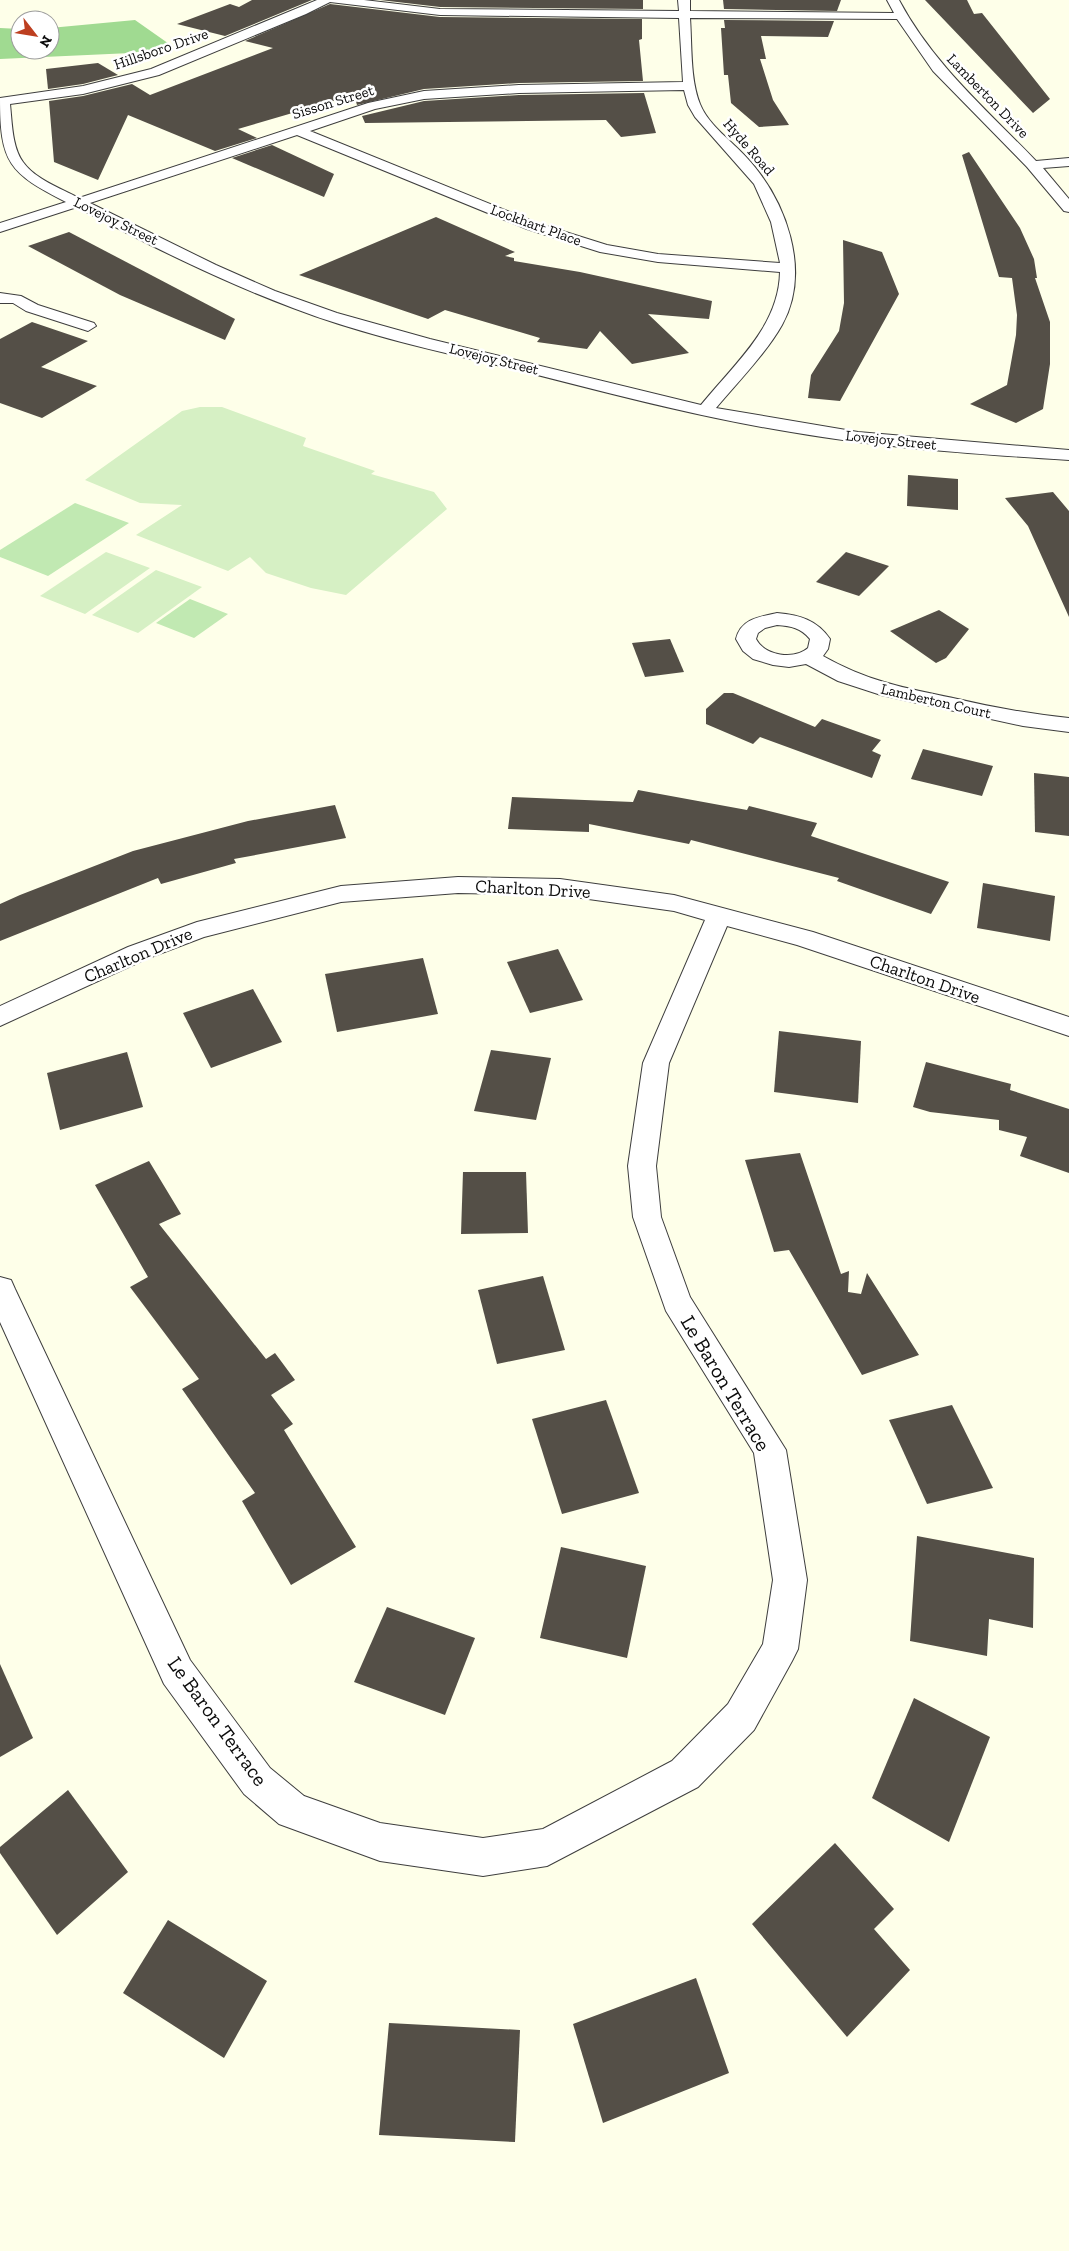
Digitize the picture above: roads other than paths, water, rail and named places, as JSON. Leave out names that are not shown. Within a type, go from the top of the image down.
[{"type":"street","name":"Hillsboro Drive","points":[[1,102],[83,90],[155,72],[302,12],[326,0]]},
{"type":"street","points":[[334,0],[440,12],[474,13],[684,7],[900,16]]},
{"type":"street","name":"Lamberton Drive","points":[[892,0],[912,38],[942,75],[1032,165],[1069,208]]},
{"type":"street","name":"Hyde Road","points":[[684,7],[693,104],[702,118],[749,168],[768,194],[782,228],[788,268],[788,290],[776,323],[706,410]]},
{"type":"street","name":"Sisson Street","points":[[0,228],[372,106],[424,95],[519,89],[690,86]]},
{"type":"street","name":"Lovejoy Street","points":[[1,102],[8,140],[16,162],[36,181],[233,278],[329,315],[445,347],[706,410],[788,427],[996,451],[1069,455]]},
{"type":"street","name":"Lockhart Place","points":[[297,130],[532,226],[605,249],[658,258],[788,268]]},
{"type":"street","points":[[1032,165],[1069,162]]},
{"type":"street","points":[[0,298],[16,300],[32,308],[88,326]]},
{"type":"street","name":"Lamberton Court","points":[[809,657],[845,677],[888,691],[1023,720],[1069,725]]},
{"type":"street","name":"Charlton Drive","points":[[0,1018],[137,953],[197,930],[341,894],[458,885],[560,888],[674,903],[804,938],[1069,1027]]},
{"type":"street","name":"Le Baron Terrace","points":[[0,1288],[177,1672],[257,1781],[292,1811],[380,1842],[483,1858],[546,1847],[685,1774],[741,1717],[780,1649],[790,1580],[770,1450],[677,1302],[647,1217],[642,1166],[656,1063],[719,915]]}]
